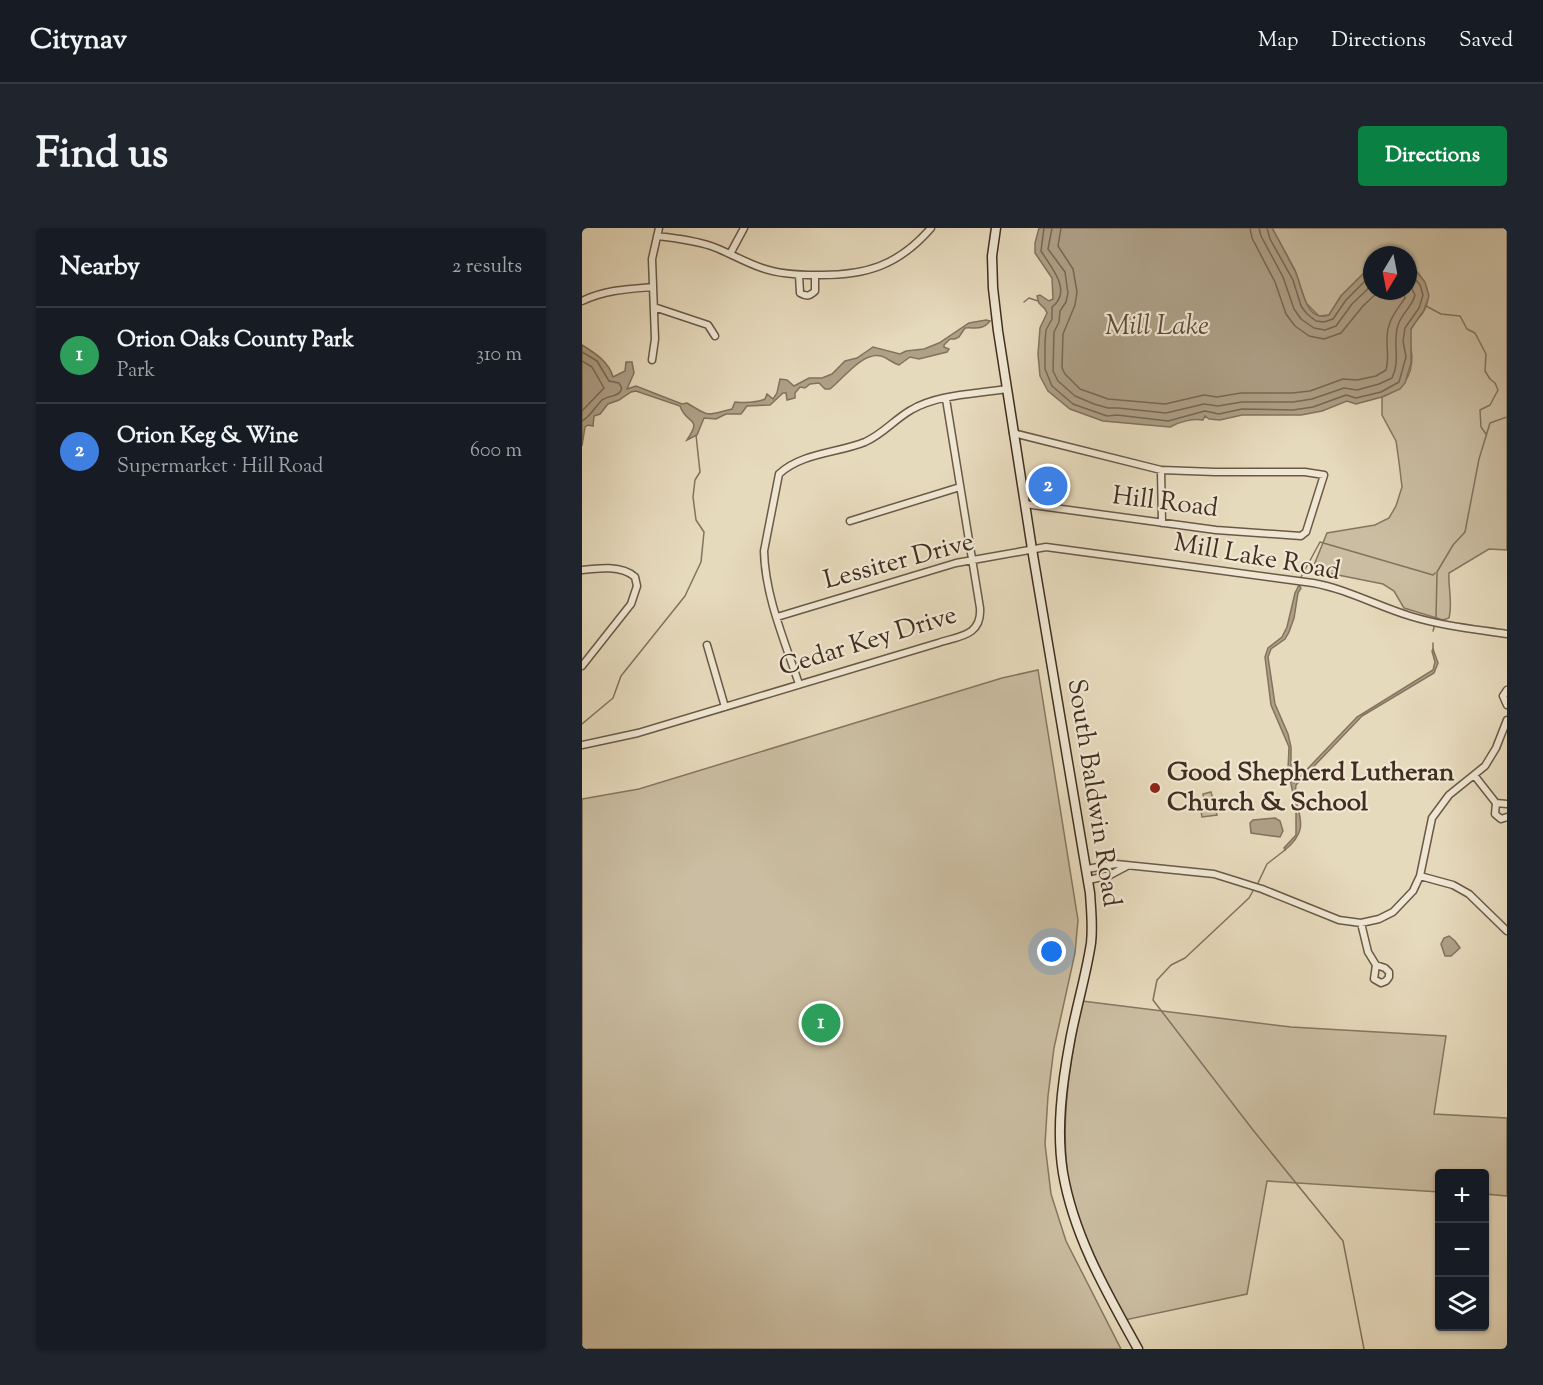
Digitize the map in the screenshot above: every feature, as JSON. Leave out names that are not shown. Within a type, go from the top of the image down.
[{"type":"main road","name":"South Baldwin Road","points":[[996,228],[992,256],[993,288],[1006,389],[1089,880],[1091,907],[1091,942],[1063,1084],[1060,1125],[1063,1171],[1072,1211],[1085,1247],[1138,1349]]},
{"type":"street","points":[[651,360],[655,339],[652,259],[659,228]]},
{"type":"street","points":[[730,254],[744,228]]},
{"type":"street","points":[[657,236],[702,243],[764,269],[815,276],[861,273],[879,267],[906,252],[918,243],[931,228]]},
{"type":"street","points":[[799,275],[800,293],[806,296],[815,291],[815,276]]},
{"type":"street","points":[[582,301],[611,291],[653,287]]},
{"type":"street","points":[[654,307],[708,325],[715,336]]},
{"type":"street","points":[[799,684],[766,577],[764,551],[779,474],[785,468],[798,462],[865,442],[878,435],[910,410],[924,404],[1006,389]]},
{"type":"street","name":"Cedar Key Drive","points":[[582,745],[638,733],[975,630],[980,616],[946,399]]},
{"type":"street","points":[[1013,433],[1161,470],[1162,523]]},
{"type":"street","name":"Hill Road","points":[[1025,504],[1216,530],[1301,536],[1306,532],[1324,475],[1305,472],[1161,470]]},
{"type":"street","points":[[850,521],[960,487]]},
{"type":"street","name":"Lessiter Drive","points":[[777,616],[952,564],[1032,549]]},
{"type":"street","name":"Mill Lake Road","points":[[1032,549],[1069,549],[1313,583],[1334,587],[1408,615],[1442,625],[1507,634]]},
{"type":"street","points":[[582,570],[623,571],[635,577],[638,586],[631,604],[582,666]]},
{"type":"street","points":[[706,645],[725,707]]},
{"type":"street","points":[[1507,690],[1503,696],[1507,705]]},
{"type":"street","points":[[1087,868],[1116,864],[1223,876],[1339,920],[1361,923],[1379,919],[1393,912],[1413,891],[1420,876],[1432,818],[1449,795],[1485,766],[1507,720]]},
{"type":"street","points":[[1474,775],[1496,803],[1495,814],[1501,819],[1507,817]]},
{"type":"street","points":[[1496,803],[1507,804]]},
{"type":"street","points":[[1089,880],[1110,875],[1127,866]]},
{"type":"street","points":[[1420,876],[1453,885],[1469,894],[1507,931]]},
{"type":"street","points":[[1361,923],[1368,952],[1376,966]]},
{"type":"shaded area","points":[[1272,228],[1507,228],[1507,550],[1489,549],[1449,573],[1451,607],[1449,618],[1443,620],[1404,608],[1394,591],[1383,584],[1328,573],[1314,565],[1327,533],[1375,525],[1389,518],[1396,506],[1402,487],[1399,462],[1396,441],[1382,415],[1382,397],[1400,387],[1408,377],[1412,364],[1410,333],[1426,307],[1428,299],[1426,286],[1417,272],[1417,246],[1363,246],[1363,274],[1341,296],[1329,315],[1319,316],[1306,303],[1295,270]]},
{"type":"shaded area","points":[[1038,670],[1078,920],[1075,953],[1054,1048],[1048,1096],[1045,1144],[1051,1194],[1066,1241],[1121,1349],[582,1349],[582,799],[639,789],[1002,678]]},
{"type":"shaded area","points":[[1211,792],[1217,815],[1202,817],[1201,811],[1206,809],[1203,794]]},
{"type":"shaded area","points":[[1082,1001],[1291,1027],[1446,1036],[1434,1114],[1507,1118],[1507,1196],[1489,1194],[1489,1169],[1435,1169],[1435,1192],[1267,1181],[1247,1294],[1125,1320],[1088,1245],[1070,1195],[1065,1127],[1071,1064]]},
{"type":"water","name":"Mill Lake","points":[[1039,228],[1272,228],[1295,271],[1306,302],[1315,314],[1329,315],[1341,296],[1363,274],[1363,300],[1417,300],[1417,273],[1425,282],[1429,296],[1424,310],[1411,329],[1411,363],[1405,383],[1400,389],[1382,397],[1356,404],[1347,401],[1322,411],[1301,415],[1242,415],[1220,420],[1209,419],[1205,416],[1203,420],[1186,421],[1170,427],[1103,421],[1070,409],[1048,391],[1040,376],[1038,354],[1040,328],[1047,313],[1039,303],[1037,296],[1040,295],[1049,301],[1053,299],[1052,278],[1035,253]]},
{"type":"water","points":[[990,321],[984,326],[965,328],[959,337],[950,339],[944,345],[949,349],[947,352],[919,359],[910,357],[899,365],[881,356],[867,358],[830,389],[825,389],[819,383],[810,384],[805,388],[800,387],[795,393],[795,398],[787,400],[786,393],[783,393],[770,405],[747,406],[741,414],[726,414],[716,419],[704,418],[697,435],[687,440],[694,424],[680,406],[636,391],[631,392],[608,404],[600,414],[594,416],[593,426],[585,427],[582,446],[582,345],[605,362],[613,377],[625,371],[626,362],[632,362],[634,373],[627,389],[636,386],[713,414],[732,409],[735,402],[765,399],[767,394],[773,399],[780,379],[787,380],[794,386],[809,378],[822,378],[832,374],[845,361],[857,358],[873,347],[900,354],[924,349],[939,343],[969,323]]},
{"type":"water","points":[[1299,585],[1301,588],[1289,632],[1285,639],[1271,649],[1268,657],[1275,704],[1291,747],[1294,783],[1357,717],[1433,670],[1435,662],[1433,649],[1438,663],[1434,673],[1362,716],[1296,785],[1301,826],[1294,841],[1285,850],[1284,848],[1296,835],[1296,807],[1288,770],[1289,747],[1271,705],[1265,657],[1268,648],[1282,637],[1287,627]]},
{"type":"water","points":[[1275,818],[1280,821],[1283,831],[1280,837],[1251,833],[1250,823],[1253,820]]},
{"type":"water","points":[[1449,936],[1460,948],[1451,956],[1445,956],[1441,944],[1444,938]]},
{"type":"waterway","points":[[1024,302],[1029,298],[1038,301]]},
{"type":"waterway","points":[[1426,306],[1441,314],[1460,316],[1467,329],[1475,333],[1486,354],[1485,371],[1498,390],[1490,405],[1480,410],[1481,427],[1486,434]]},
{"type":"waterway","points":[[1436,619],[1437,572],[1453,545],[1465,532],[1479,459],[1490,423],[1507,417]]},
{"type":"waterway","points":[[582,724],[613,698],[621,676],[685,596],[701,562],[704,532],[696,520],[693,497],[695,480],[700,472],[696,435]]},
{"type":"waterway","points":[[1300,579],[1320,542],[1433,575],[1435,573]]},
{"type":"waterway","points":[[1433,631],[1435,624]]},
{"type":"waterway","points":[[1433,643],[1433,649]]},
{"type":"waterway","points":[[1257,885],[1267,864],[1285,850]]},
{"type":"waterway","points":[[1254,889],[1249,898],[1185,958],[1171,965],[1157,980],[1153,1000],[1253,1130],[1343,1241],[1364,1349]]},
{"type":"place","name":"Orion Keg & Wine","points":[[1048,486]]},
{"type":"place","name":"Good Shepherd Lutheran Church & School","points":[[1155,788]]},
{"type":"place","name":"Orion Oaks County Park","points":[[821,1023]]}]
